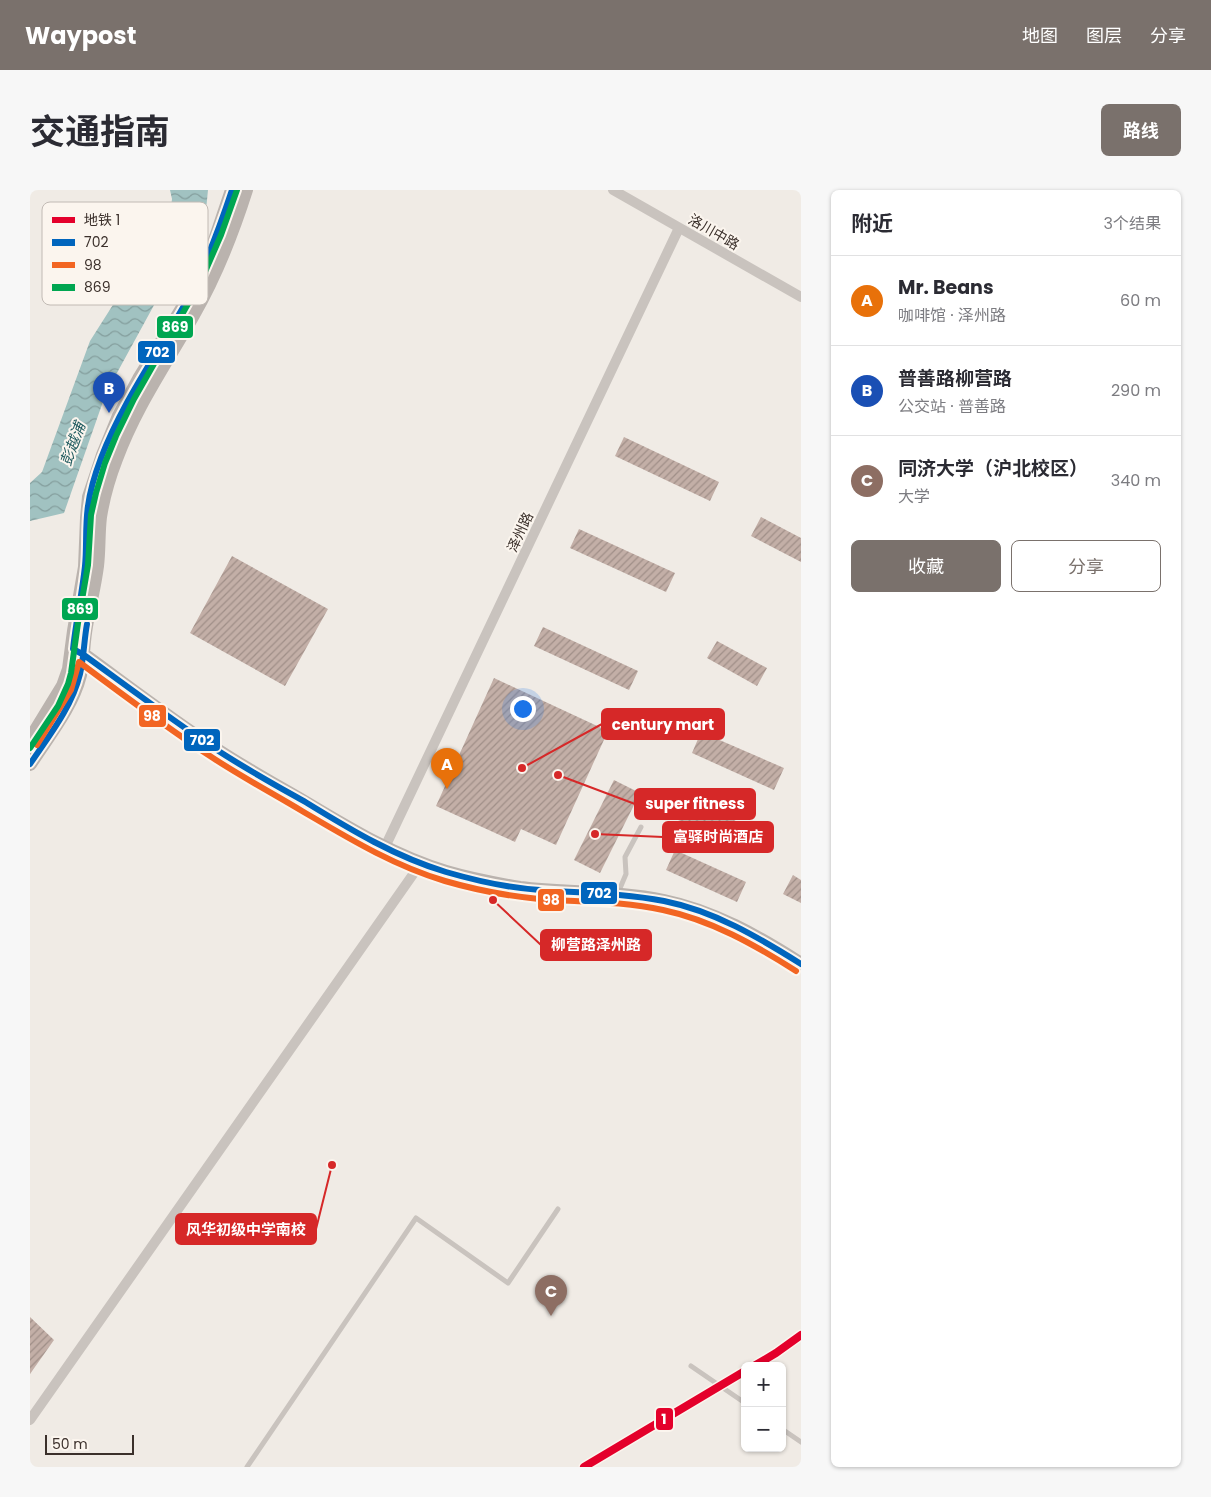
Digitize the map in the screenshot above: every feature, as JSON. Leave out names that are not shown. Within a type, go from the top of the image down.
[{"type":"main road","points":[[208,257],[232,190]]},
{"type":"main road","points":[[208,287],[225,250],[246,190]]},
{"type":"main road","points":[[30,764],[62,714],[80,676],[74,631],[85,567],[90,497],[103,455],[119,416],[139,379],[184,305]]},
{"type":"main road","points":[[30,740],[63,686],[85,634],[96,568],[100,518],[116,460],[142,402],[199,305]]},
{"type":"main road","points":[[78,652],[219,752],[335,820],[385,847],[421,863],[471,878],[522,888],[618,894],[665,901],[701,911],[737,927],[773,946],[801,964]]},
{"type":"street","name":"洛川中路","points":[[613,190],[801,297]]},
{"type":"street","name":"泽州路","points":[[385,847],[680,228]]},
{"type":"street","points":[[30,1420],[421,863]]},
{"type":"lane","points":[[618,894],[626,874],[625,857],[641,827]]},
{"type":"lane","points":[[247,1467],[416,1218],[508,1283],[558,1209]]},
{"type":"lane","points":[[692,1366],[741,1400]]},
{"type":"lane","points":[[786,1432],[801,1442]]},
{"type":"water","points":[[170,190],[208,190],[207,202],[172,202]]},
{"type":"water","name":"彭越浦","points":[[113,305],[154,305],[106,393],[64,513],[30,521],[30,483],[42,472],[90,341]]},
{"type":"building","points":[[624,437],[719,482],[710,501],[615,456]]},
{"type":"building","points":[[761,517],[801,538],[801,562],[751,536]]},
{"type":"building","points":[[579,529],[675,573],[666,592],[570,548]]},
{"type":"building","points":[[232,556],[328,609],[285,686],[190,633]]},
{"type":"building","points":[[543,627],[638,671],[629,690],[534,646]]},
{"type":"building","points":[[717,641],[767,668],[757,686],[707,658]]},
{"type":"building","points":[[494,678],[608,731],[556,845],[521,829],[515,842],[436,806]]},
{"type":"building","points":[[701,732],[784,768],[774,790],[692,753]]},
{"type":"building","points":[[614,780],[640,793],[600,873],[574,860]]},
{"type":"building","points":[[678,796],[752,828],[743,849],[669,816]]},
{"type":"building","points":[[675,850],[746,882],[737,902],[666,870]]},
{"type":"building","points":[[793,875],[801,880],[801,903],[783,894]]},
{"type":"building","points":[[30,1317],[54,1340],[30,1374]]},
{"type":"metro line","name":"1","points":[[761,1362],[801,1335]]},
{"type":"metro line","name":"1","points":[[584,1467],[741,1373]]},
{"type":"transit line","name":"702","points":[[208,255],[232,190]]},
{"type":"transit line","name":"869","points":[[208,265],[237,190]]},
{"type":"transit line","name":"702","points":[[184,305],[120,416],[101,458],[91,488],[88,506],[85,566],[73,649],[200,739],[250,771],[357,833],[409,859],[446,872],[505,886],[633,896],[682,905],[735,926],[801,964]]},
{"type":"transit line","name":"869","points":[[30,748],[58,706],[71,673],[88,565],[91,515],[105,463],[134,399],[187,305]]},
{"type":"transit line","name":"702","points":[[30,764],[66,710],[76,686],[81,668],[87,624]]},
{"type":"transit line","name":"98","points":[[37,745],[71,690],[79,662],[162,723],[224,765],[354,841],[408,868],[445,881],[504,894],[539,899],[632,905],[681,914],[732,934],[796,971]]},
{"type":"place","name":"普善路柳营路","points":[[109,413]]},
{"type":"place","name":"century mart","points":[[522,768]]},
{"type":"place","name":"super fitness","points":[[558,775]]},
{"type":"place","name":"Mr. Beans","points":[[447,789]]},
{"type":"place","name":"富驿时尚酒店","points":[[595,834]]},
{"type":"place","name":"柳营路泽州路","points":[[493,900]]},
{"type":"place","name":"风华初级中学南校","points":[[332,1165]]},
{"type":"place","name":"同济大学（沪北校区）","points":[[551,1316]]}]
